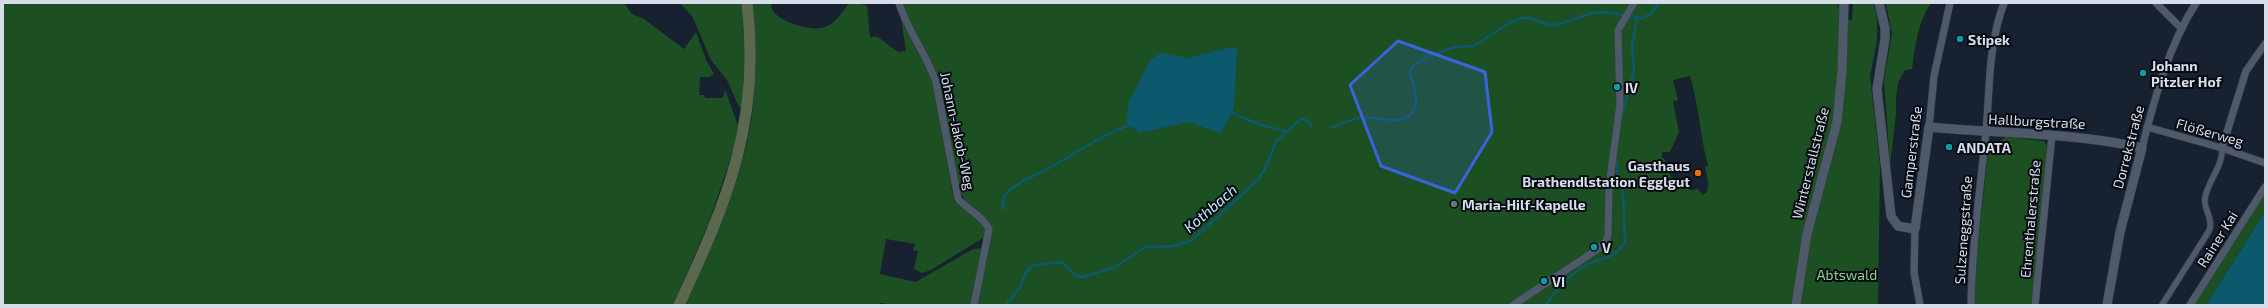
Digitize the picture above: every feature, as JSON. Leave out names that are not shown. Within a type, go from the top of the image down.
[{"type":"main road","points":[[679,305],[719,214],[740,150],[750,82],[750,37],[747,3]]},
{"type":"street","name":"Johann-Jakob-Weg","points":[[899,3],[908,28],[930,65],[936,82],[958,199],[982,218],[989,229],[974,305]]},
{"type":"street","points":[[1513,305],[1598,248],[1607,238],[1610,180],[1620,104],[1621,81],[1617,40],[1620,24],[1634,3]]},
{"type":"street","name":"Winterstallstraße","points":[[1796,305],[1807,234],[1837,122],[1842,71],[1844,3]]},
{"type":"street","points":[[1879,3],[1885,28],[1885,39],[1877,89],[1891,216],[1898,226],[1915,229]]},
{"type":"street","name":"Gamperstraße","points":[[1920,305],[1914,272],[1915,229],[1929,127],[1934,76],[1950,3]]},
{"type":"street","name":"Sulzeneggstraße","points":[[1971,305],[1974,233],[1986,132],[1988,72],[1992,47],[2004,3]]},
{"type":"street","points":[[2156,3],[2180,28]]},
{"type":"street","name":"Dorrekstraße","points":[[2107,305],[2120,232],[2147,128],[2165,67],[2180,28],[2196,3]]},
{"type":"street","points":[[2162,305],[2209,231],[2211,220],[2205,202],[2205,196],[2220,164],[2222,148],[2246,71],[2265,44]]},
{"type":"street","name":"Hallburgstraße","points":[[1929,127],[2104,140],[2142,148]]},
{"type":"street","name":"Flößerweg","points":[[2147,128],[2222,148],[2265,163]]},
{"type":"street","name":"Ehrenthalerstraße","points":[[2035,305],[2052,135]]},
{"type":"street","name":"Rainer Kai","points":[[2190,305],[2265,186]]},
{"type":"highlighted area","points":[[1398,41],[1485,72],[1492,132],[1455,193],[1381,166],[1350,85]]},
{"type":"green space","points":[[3,3],[624,3],[632,14],[644,19],[684,49],[696,32],[706,60],[714,74],[710,77],[700,77],[699,95],[704,95],[705,98],[723,98],[725,89],[738,126],[737,139],[709,222],[673,305],[3,305]]},
{"type":"green space","points":[[680,3],[743,3],[747,59],[744,109],[740,109],[727,80],[711,60],[692,16]]},
{"type":"green space","name":"Abtswald","points":[[751,3],[771,3],[772,9],[783,19],[808,28],[822,28],[830,24],[841,15],[849,3],[867,5],[870,37],[878,37],[898,52],[906,51],[900,12],[933,81],[954,202],[961,204],[966,202],[957,186],[942,99],[902,3],[1838,3],[1840,15],[1852,21],[1853,3],[1873,3],[1877,17],[1877,41],[1870,76],[1880,165],[1878,305],[976,305],[991,233],[931,270],[922,273],[914,269],[918,251],[913,250],[915,244],[886,239],[880,274],[916,282],[971,250],[980,248],[983,250],[972,305],[897,305],[880,303],[878,305],[684,305],[724,215],[740,169],[746,146],[751,122],[754,92]],"holes":[[[1690,76],[1708,166],[1705,167],[1708,187],[1706,193],[1703,195],[1698,189],[1690,190],[1688,181],[1674,185],[1664,158],[1662,158],[1662,152],[1670,152],[1679,132],[1673,101],[1678,100],[1673,80]]]},
{"type":"green space","points":[[1886,3],[1931,3],[1920,26],[1912,69],[1905,70],[1898,83],[1890,165],[1884,80],[1892,34]]},
{"type":"green space","points":[[2006,137],[2044,141],[2048,147],[2032,305],[1974,305],[1976,261],[1988,153],[1993,145]]},
{"type":"green space","points":[[2265,193],[2265,212],[2206,305],[2194,305]]},
{"type":"water","points":[[1226,48],[1237,48],[1234,108],[1221,133],[1188,122],[1140,133],[1127,124],[1128,103],[1151,59],[1161,53],[1189,58]]},
{"type":"water","points":[[2265,212],[2265,305],[2206,305]]},
{"type":"waterway","name":"Kothbach","points":[[1330,128],[1359,118],[1394,120],[1404,118],[1414,109],[1416,102],[1416,95],[1410,72],[1414,65],[1431,55],[1455,47],[1474,46],[1509,23],[1523,18],[1530,18],[1549,25],[1561,24],[1591,13],[1603,12],[1643,18],[1650,14],[1659,3]]},
{"type":"waterway","points":[[1622,115],[1634,71],[1632,46],[1637,18]]},
{"type":"waterway","name":"Kothbach","points":[[1230,112],[1261,125],[1285,131]]},
{"type":"waterway","name":"Kothbach","points":[[1006,305],[1021,286],[1026,272],[1034,265],[1061,262],[1077,276],[1083,277],[1115,267],[1145,247],[1172,246],[1191,241],[1258,180],[1267,165],[1276,141],[1301,119],[1306,120],[1312,126]]},
{"type":"waterway","name":"Kothbach","points":[[1003,209],[1004,196],[1014,187],[1099,139],[1130,125]]},
{"type":"waterway","points":[[1546,305],[1559,288],[1574,273],[1592,262],[1612,255],[1621,248],[1625,242],[1623,192],[1618,176],[1616,158]]},
{"type":"place","name":"Stipek","points":[[1960,39]]},
{"type":"place","name":"Johann Pitzler Hof","points":[[2143,73]]},
{"type":"place","name":"IV","points":[[1617,87]]},
{"type":"place","name":"ANDATA","points":[[1949,147]]},
{"type":"place","name":"Gasthaus Brathendlstation Egglgut","points":[[1698,173]]},
{"type":"place","name":"Maria-Hilf-Kapelle","points":[[1454,204]]},
{"type":"place","name":"V","points":[[1594,247]]},
{"type":"place","name":"VI","points":[[1544,281]]}]
